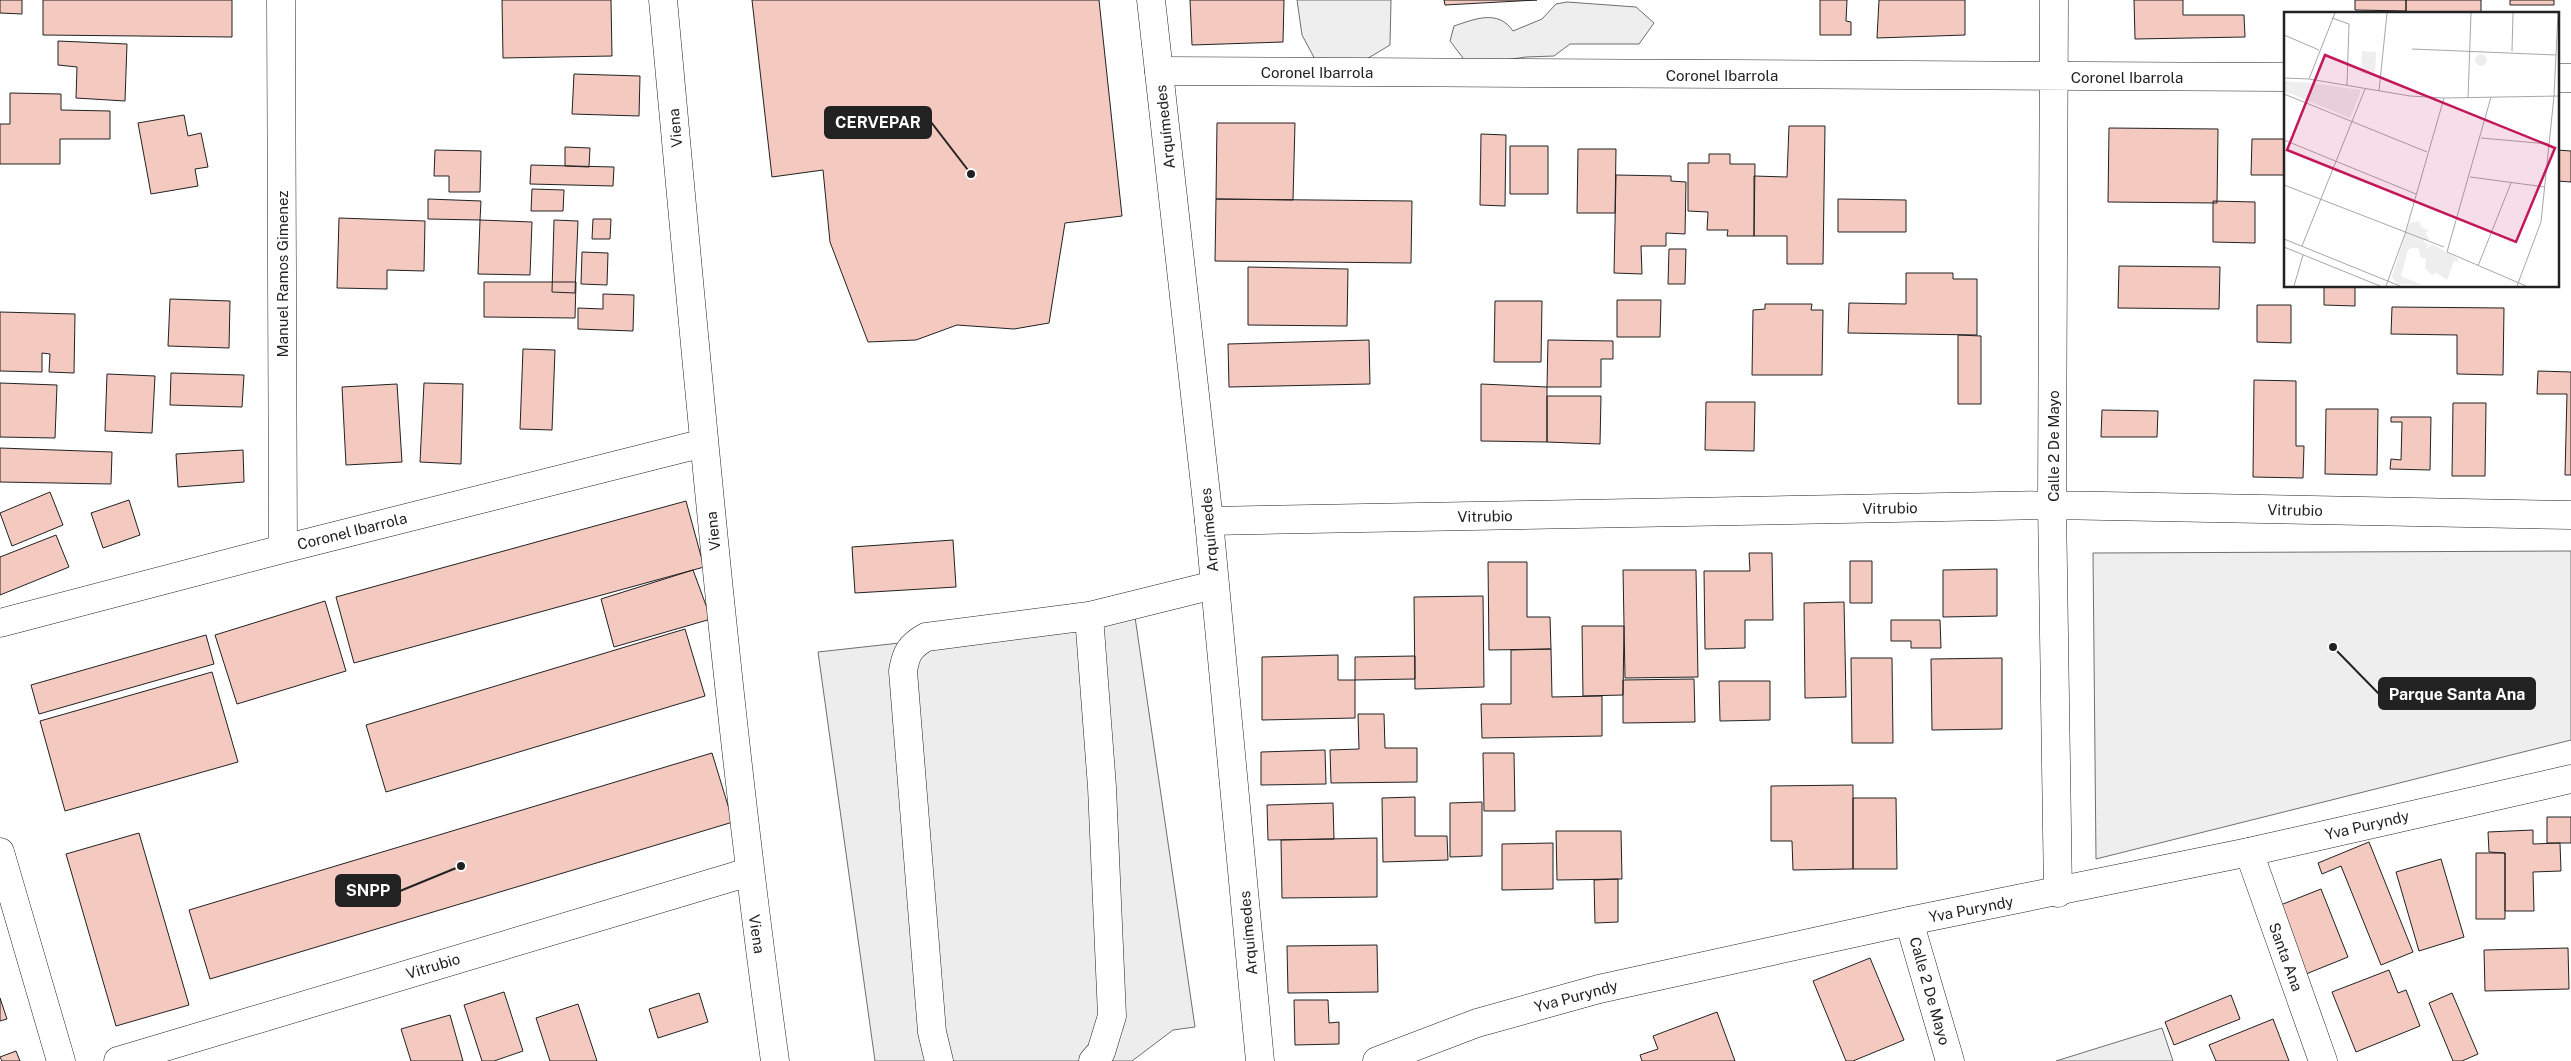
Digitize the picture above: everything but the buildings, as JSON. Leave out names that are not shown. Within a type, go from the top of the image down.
[{"type":"street","name":"Manuel Ramos Gimenez","points":[[281,0],[283,549]]},
{"type":"street","name":"Viena","points":[[663,0],[704,443],[749,872],[775,1061]]},
{"type":"street","name":"Arquímedes","points":[[1151,0],[1210,521],[1214,585],[1260,1061]]},
{"type":"street","name":"Calle 2 De Mayo","points":[[2054,0],[2052,505],[2058,892]]},
{"type":"street","name":"Coronel Ibarrola","points":[[1159,71],[2284,77]]},
{"type":"street","points":[[2558,78],[2571,78]]},
{"type":"street","name":"Coronel Ibarrola","points":[[0,623],[283,549],[704,443]]},
{"type":"street","name":"Vitrubio","points":[[1210,521],[2052,505],[2571,515]]},
{"type":"street","points":[[939,1061],[930,1012],[903,671],[906,655],[913,644],[926,637],[1089,616],[1214,585]]},
{"type":"street","points":[[1089,616],[1102,787],[1112,1016],[1100,1052],[1093,1061]]},
{"type":"street","name":"Yva Puryndy","points":[[1377,1061],[1477,1023],[1598,989],[1909,921],[2249,852],[2571,779]]},
{"type":"street","points":[[0,852],[61,1061]]},
{"type":"street","name":"Santa Ana","points":[[2249,852],[2323,1061]]},
{"type":"street","name":"Vitrubio","points":[[118,1061],[749,872]]},
{"type":"street","name":"Calle 2 De Mayo","points":[[1909,921],[1950,1061]]},
{"type":"shaded area","points":[[1297,0],[1391,0],[1390,45],[1350,69],[1317,63],[1302,35]]},
{"type":"shaded area","points":[[1567,2],[1636,7],[1654,23],[1639,44],[1570,44],[1554,56],[1526,57],[1492,62],[1466,62],[1450,41],[1454,26],[1462,23],[1493,18],[1507,24],[1513,31],[1542,19],[1556,4]]},
{"type":"shaded area","points":[[2571,551],[2571,740],[2096,859],[2093,553]]},
{"type":"shaded area","points":[[1135,617],[1195,1027],[1173,1030],[1132,1061],[875,1061],[818,652]]},
{"type":"shaded area","points":[[2162,1028],[2173,1061],[2056,1061]]},
{"type":"place","name":"CERVEPAR","points":[[971,174]]},
{"type":"place","name":"Parque Santa Ana","points":[[2333,647]]},
{"type":"place","name":"SNPP","points":[[461,866]]}]
